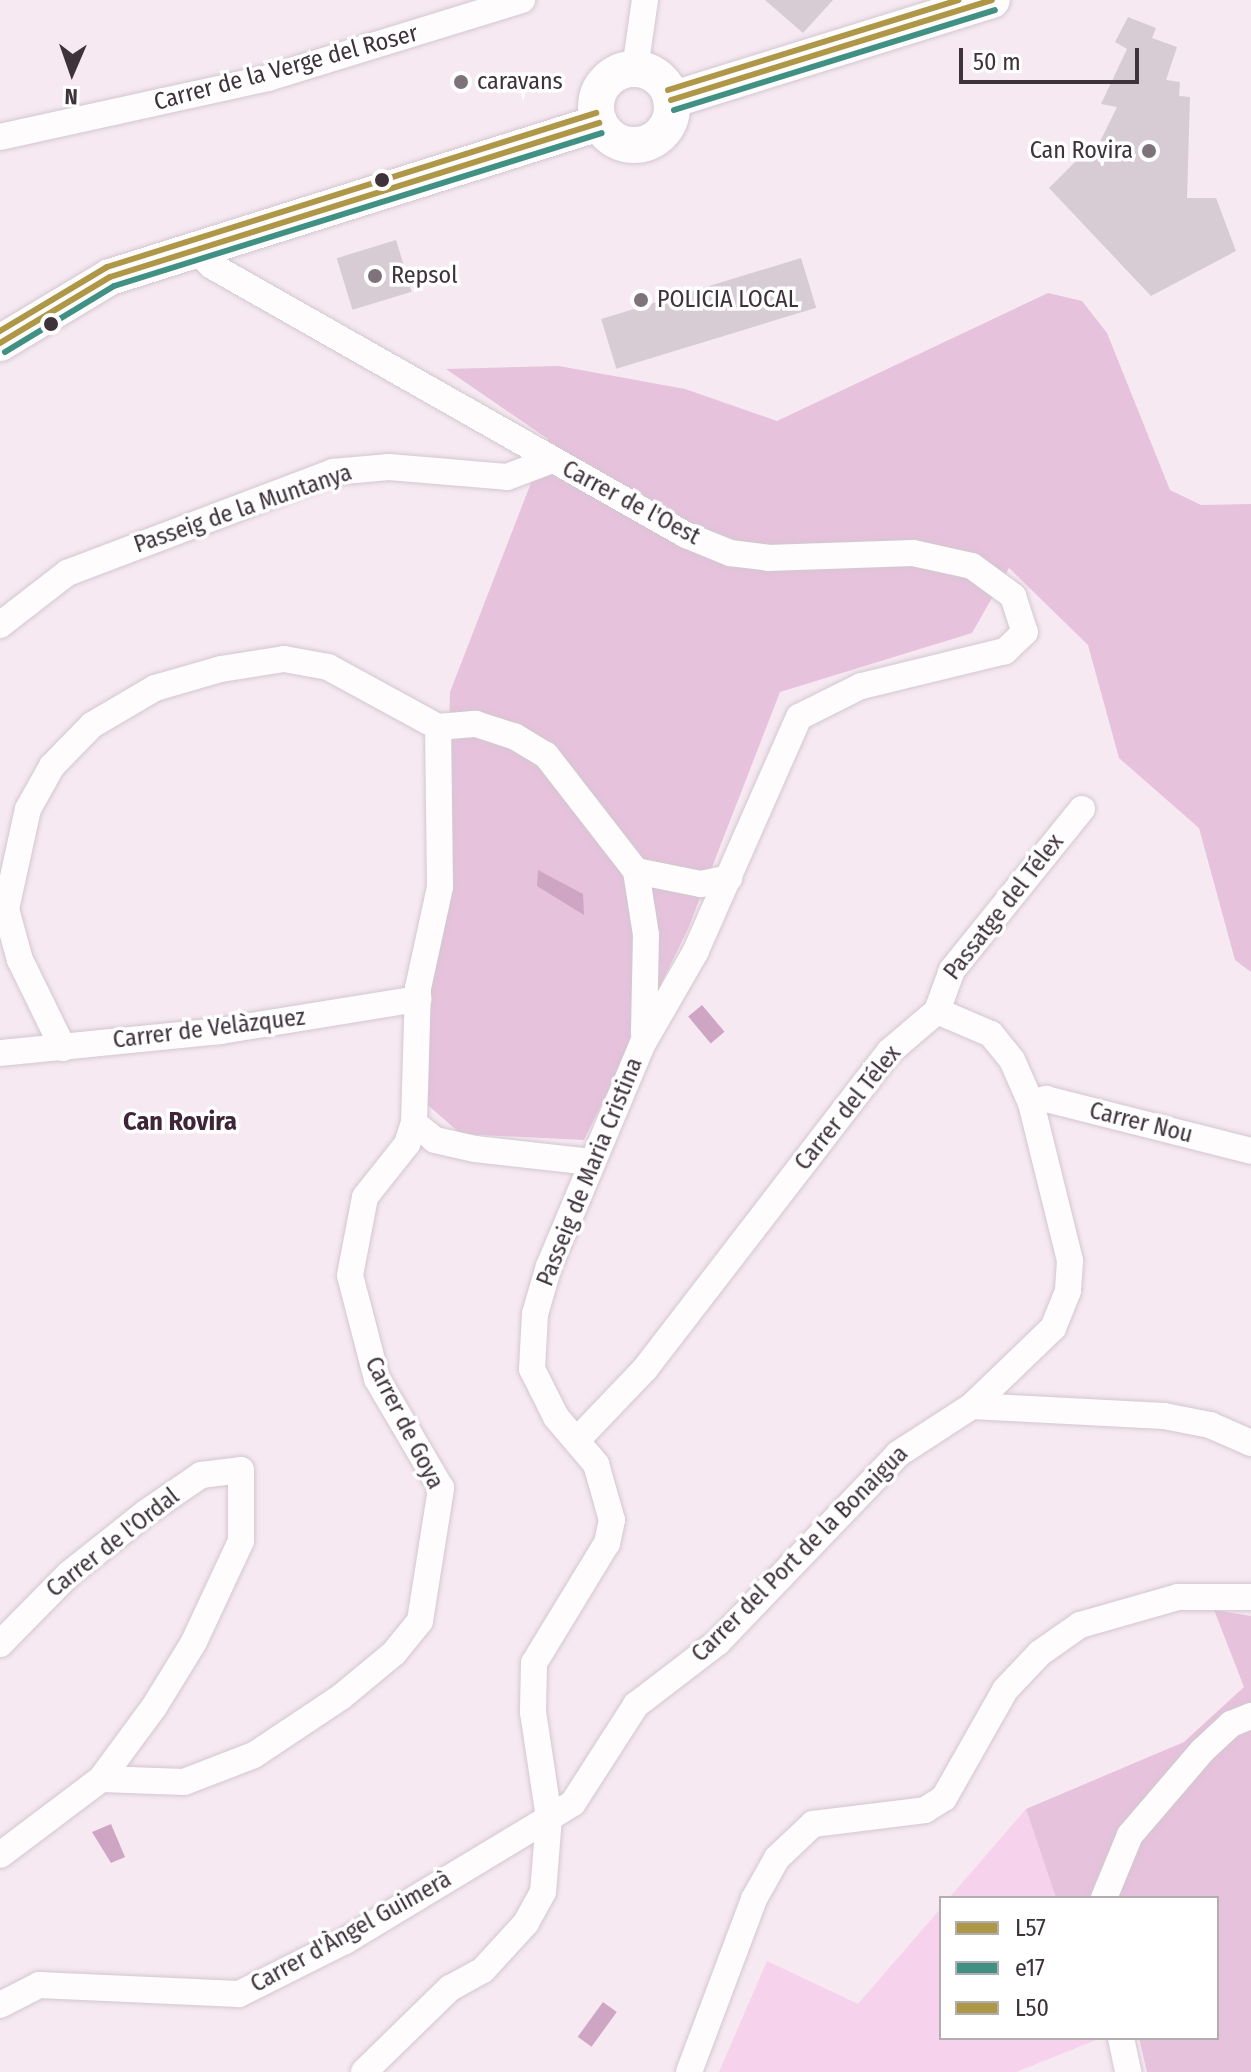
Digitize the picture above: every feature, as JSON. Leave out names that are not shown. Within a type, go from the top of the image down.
[{"type":"street","name":"Carrer de la Verge del Roser","points":[[0,137],[268,78],[522,0]]},
{"type":"street","points":[[635,69],[645,0]]},
{"type":"street","points":[[671,100],[992,0]]},
{"type":"street","points":[[635,69],[658,78],[671,100],[664,131],[643,144],[618,142],[599,123],[600,89],[635,69]]},
{"type":"street","points":[[0,343],[92,285],[236,233],[599,123]]},
{"type":"street","points":[[236,233],[248,281]]},
{"type":"street","name":"Carrer de l'Oest","points":[[193,248],[212,266],[248,281],[552,460],[730,553],[913,553],[972,566],[1013,596],[1025,632]]},
{"type":"street","name":"Passeig de la Muntanya","points":[[0,625],[67,573],[333,472],[389,467],[507,477],[552,460]]},
{"type":"street","name":"Passeig de Maria Cristina","points":[[364,2072],[450,1988],[483,1970],[526,1923],[543,1892],[549,1818],[533,1712],[534,1663],[607,1543],[612,1520],[608,1494],[580,1437],[545,1398],[532,1369],[533,1343],[549,1266],[642,1045],[729,878],[799,717],[861,686],[1005,651],[1025,632]]},
{"type":"street","points":[[63,1048],[11,936],[7,886],[38,785],[92,725],[155,688],[284,659],[354,678],[438,727],[476,724],[514,736],[546,755],[636,871],[646,935],[642,1045]]},
{"type":"street","name":"Carrer de Goya","points":[[101,1779],[184,1782],[254,1755],[341,1697],[394,1653],[420,1621],[441,1488],[377,1379],[350,1275],[365,1197],[407,1144],[414,1123],[418,999],[440,887],[438,727]]},
{"type":"street","name":"Passatge del Télex","points":[[937,1011],[952,970],[1082,809]]},
{"type":"street","points":[[636,871],[701,884],[729,878]]},
{"type":"street","name":"Carrer de Velàzquez","points":[[0,1053],[220,1031],[418,999]]},
{"type":"street","points":[[937,1011],[991,1034],[1012,1060],[1031,1103],[1070,1261],[1068,1291],[1053,1328],[972,1406]]},
{"type":"street","name":"Carrer del Télex","points":[[580,1437],[645,1369],[889,1052],[937,1011]]},
{"type":"street","name":"Carrer Nou","points":[[1031,1103],[1046,1099],[1251,1151]]},
{"type":"street","points":[[414,1123],[435,1140],[475,1149],[591,1162]]},
{"type":"street","points":[[972,1406],[1164,1416],[1210,1425],[1251,1443]]},
{"type":"street","name":"Carrer del Port de la Bonaigua","points":[[549,1818],[573,1803],[636,1705],[718,1642],[898,1454],[972,1406]]},
{"type":"street","name":"Carrer de l'Ordal","points":[[0,1644],[69,1574],[147,1512],[201,1475],[241,1470],[241,1541],[194,1642],[101,1779]]},
{"type":"street","points":[[689,2072],[754,1899],[777,1858],[813,1824],[925,1810],[944,1798],[1005,1690],[1040,1653],[1080,1625],[1178,1597],[1251,1597]]},
{"type":"street","points":[[1105,1896],[1130,1835],[1202,1751],[1231,1724],[1251,1716]]},
{"type":"street","points":[[0,1855],[101,1779]]},
{"type":"street","name":"Carrer d'Àngel Guimerà","points":[[0,2005],[39,1985],[239,1994],[345,1941],[549,1818]]},
{"type":"street","points":[[1121,2040],[1128,2072]]},
{"type":"shaded area","points":[[1048,293],[1082,301],[1107,333],[1170,490],[1201,505],[1251,504],[1251,972],[1235,960],[1199,828],[1119,758],[1088,645],[1009,568],[972,633],[780,692],[688,929],[584,1140],[461,1134],[422,1100],[417,1001],[445,896],[450,692],[548,439],[446,369],[559,366],[685,389],[777,421]]},
{"type":"shaded area","points":[[538,870],[583,894],[584,915],[537,886]]},
{"type":"shaded area","points":[[702,1005],[724,1032],[711,1043],[688,1017]]},
{"type":"shaded area","points":[[1214,1610],[1251,1616],[1251,2072],[1147,2072],[1139,2040],[1219,2040],[1219,1896],[1055,1896],[1026,1809],[1184,1742],[1244,1687]]},
{"type":"shaded area","points":[[1026,1809],[1055,1896],[951,1896]]},
{"type":"shaded area","points":[[111,1824],[125,1857],[111,1863],[92,1832]]},
{"type":"shaded area","points":[[939,1910],[939,2040],[1096,2040],[1016,2072],[719,2072],[767,1961],[858,2004]]},
{"type":"shaded area","points":[[603,2002],[617,2012],[591,2047],[578,2037]]},
{"type":"building","points":[[765,0],[833,0],[803,33]]},
{"type":"building","name":"Can Rovira","points":[[1128,17],[1156,28],[1152,38],[1177,47],[1166,80],[1180,82],[1179,96],[1190,97],[1187,198],[1216,198],[1236,251],[1151,296],[1049,188],[1087,150],[1093,156],[1117,107],[1101,104],[1127,49],[1115,42]]},
{"type":"building","name":"Repsol","points":[[396,240],[412,292],[352,310],[337,258]]},
{"type":"building","points":[[801,258],[816,308],[616,369],[601,319]]},
{"type":"transit line","name":"L50","points":[[668,90],[958,0]]},
{"type":"transit line","name":"L57","points":[[671,100],[992,0]]},
{"type":"transit line","name":"e17","points":[[674,110],[995,10]]},
{"type":"transit line","name":"L50","points":[[0,331],[107,267],[596,113]]},
{"type":"transit line","name":"L57","points":[[0,343],[110,277],[599,123]]},
{"type":"transit line","name":"e17","points":[[5,352],[114,286],[602,133]]},
{"type":"place","name":"caravans","points":[[461,82]]},
{"type":"place","name":"Can Rovira","points":[[1149,151]]},
{"type":"place","name":"Repsol","points":[[375,276]]},
{"type":"place","name":"POLICIA LOCAL","points":[[641,300]]},
{"type":"district","name":"Can Rovira","points":[[180,1122]]}]
